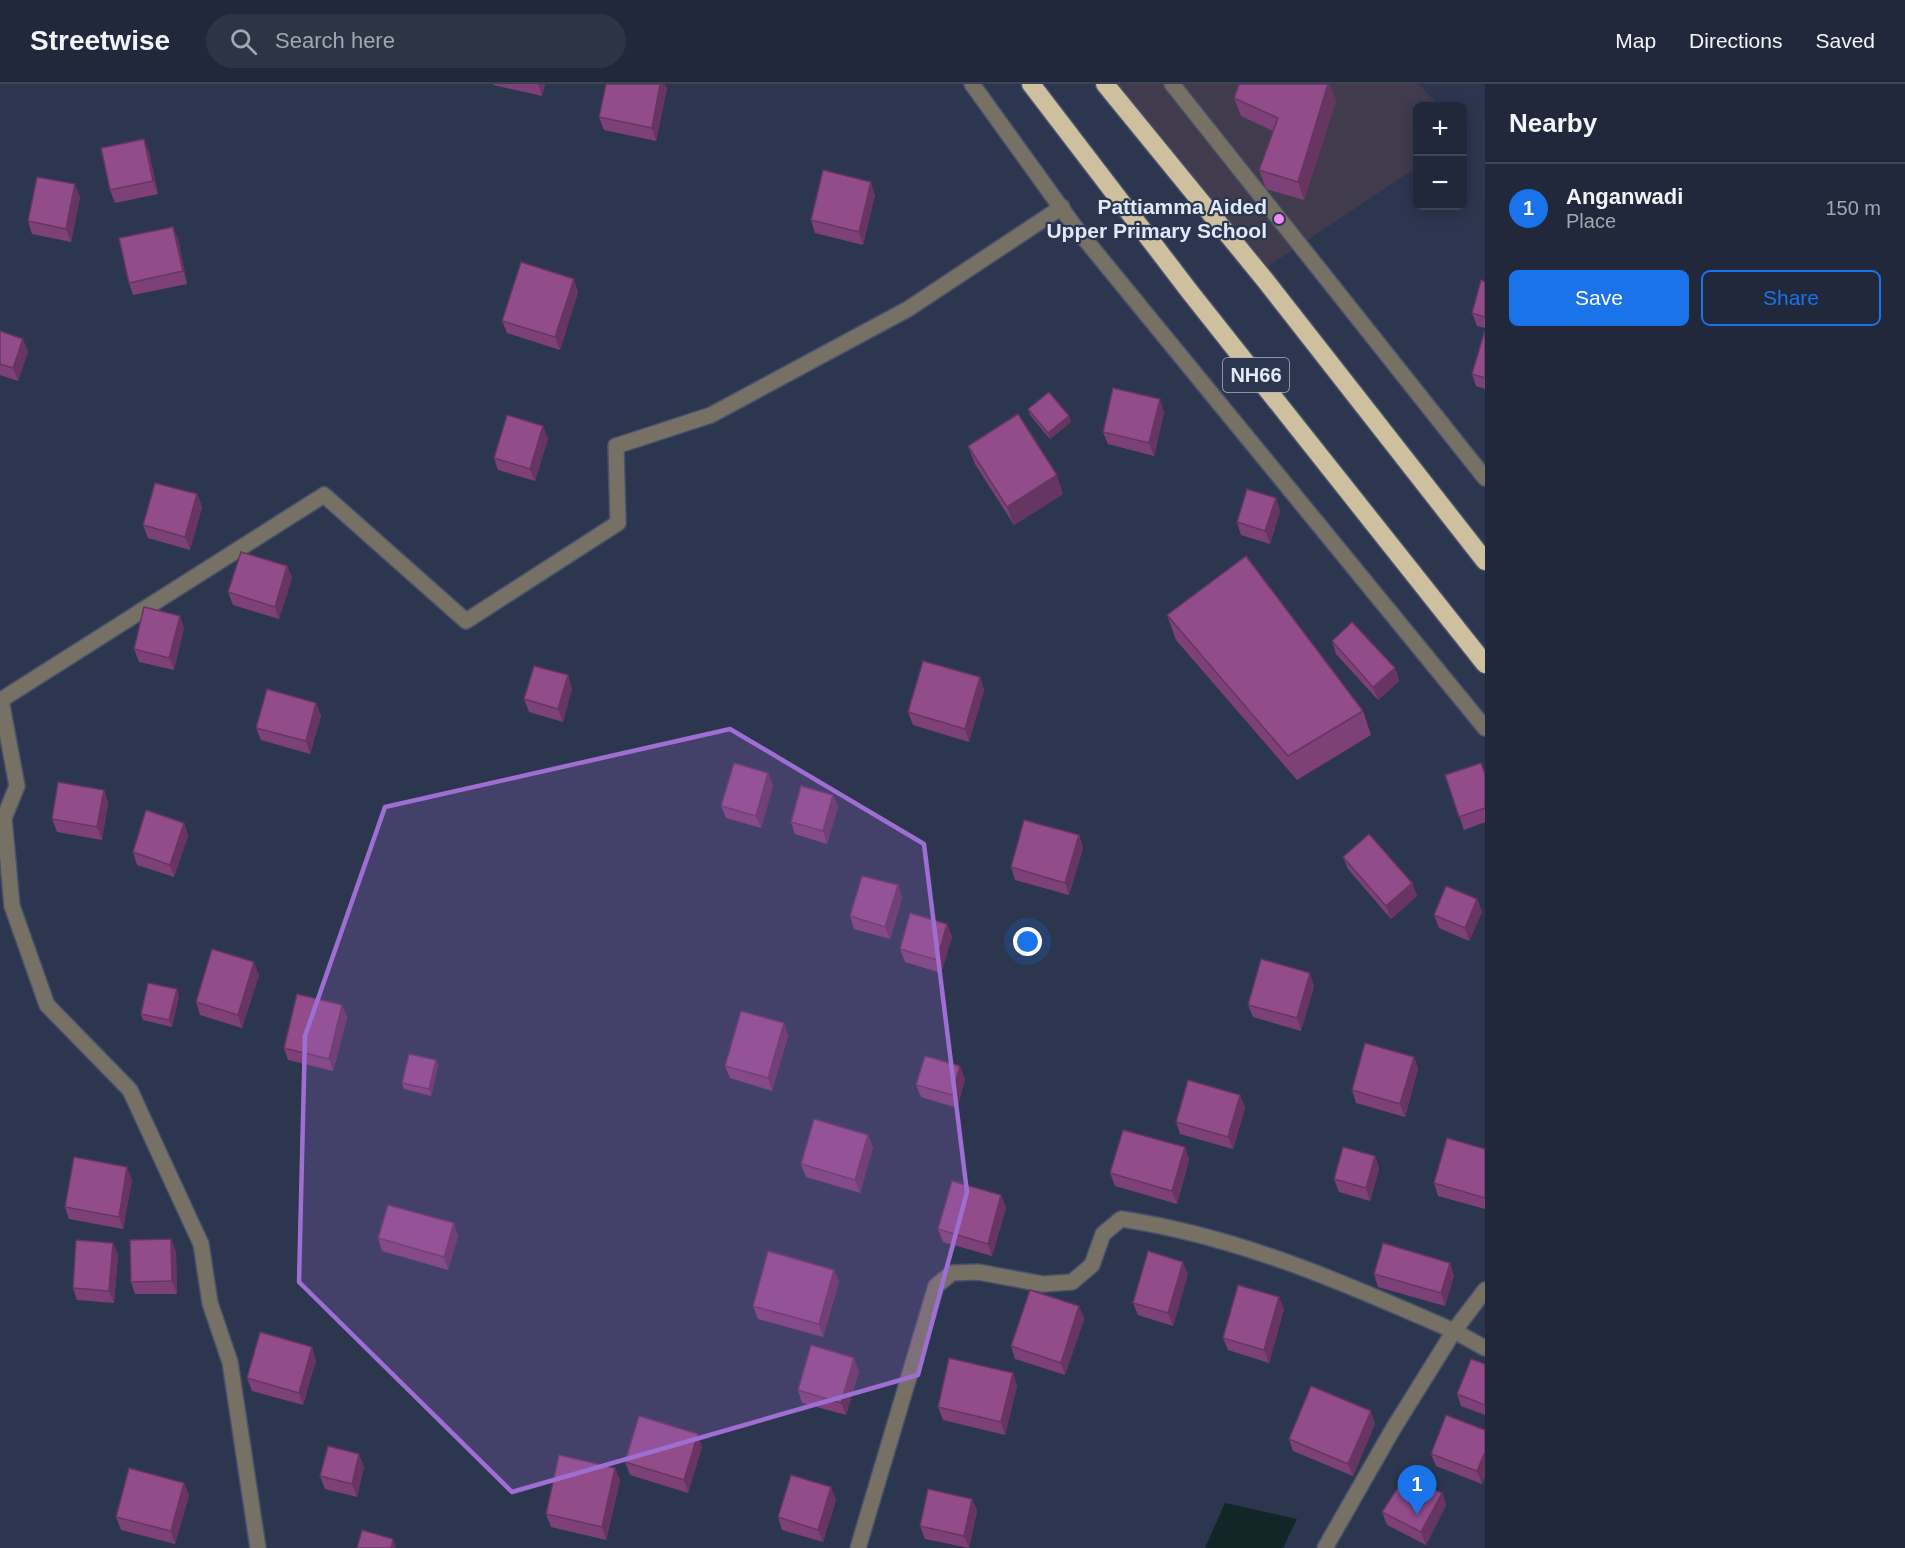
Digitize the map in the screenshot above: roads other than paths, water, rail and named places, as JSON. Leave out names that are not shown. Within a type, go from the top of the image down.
[{"type":"highway","name":"NH66","points":[[1031,84],[1190,292],[1485,664]]},
{"type":"highway","name":"NH66","points":[[1106,84],[1265,280],[1485,561]]},
{"type":"street","points":[[972,84],[1075,227],[1485,728]]},
{"type":"street","points":[[1172,84],[1485,478]]},
{"type":"street","points":[[258,1548],[230,1362],[210,1303],[201,1244],[130,1090],[47,1005],[12,906],[4,818],[17,786],[1,700],[324,495],[466,621],[618,523],[616,446],[711,415],[908,309],[1062,207]]},
{"type":"street","points":[[858,1548],[936,1286],[952,1273],[978,1272],[1043,1284],[1072,1282],[1092,1265],[1103,1234],[1121,1219],[1185,1230],[1245,1246],[1390,1303],[1454,1331],[1485,1348]]},
{"type":"street","points":[[1325,1548],[1393,1429],[1454,1331],[1485,1290]]},
{"type":"place","name":"Pattiamma Aided Upper Primary School","points":[[1279,219]]},
{"type":"place","name":"Anganwadi","points":[[1417,1515]]}]
